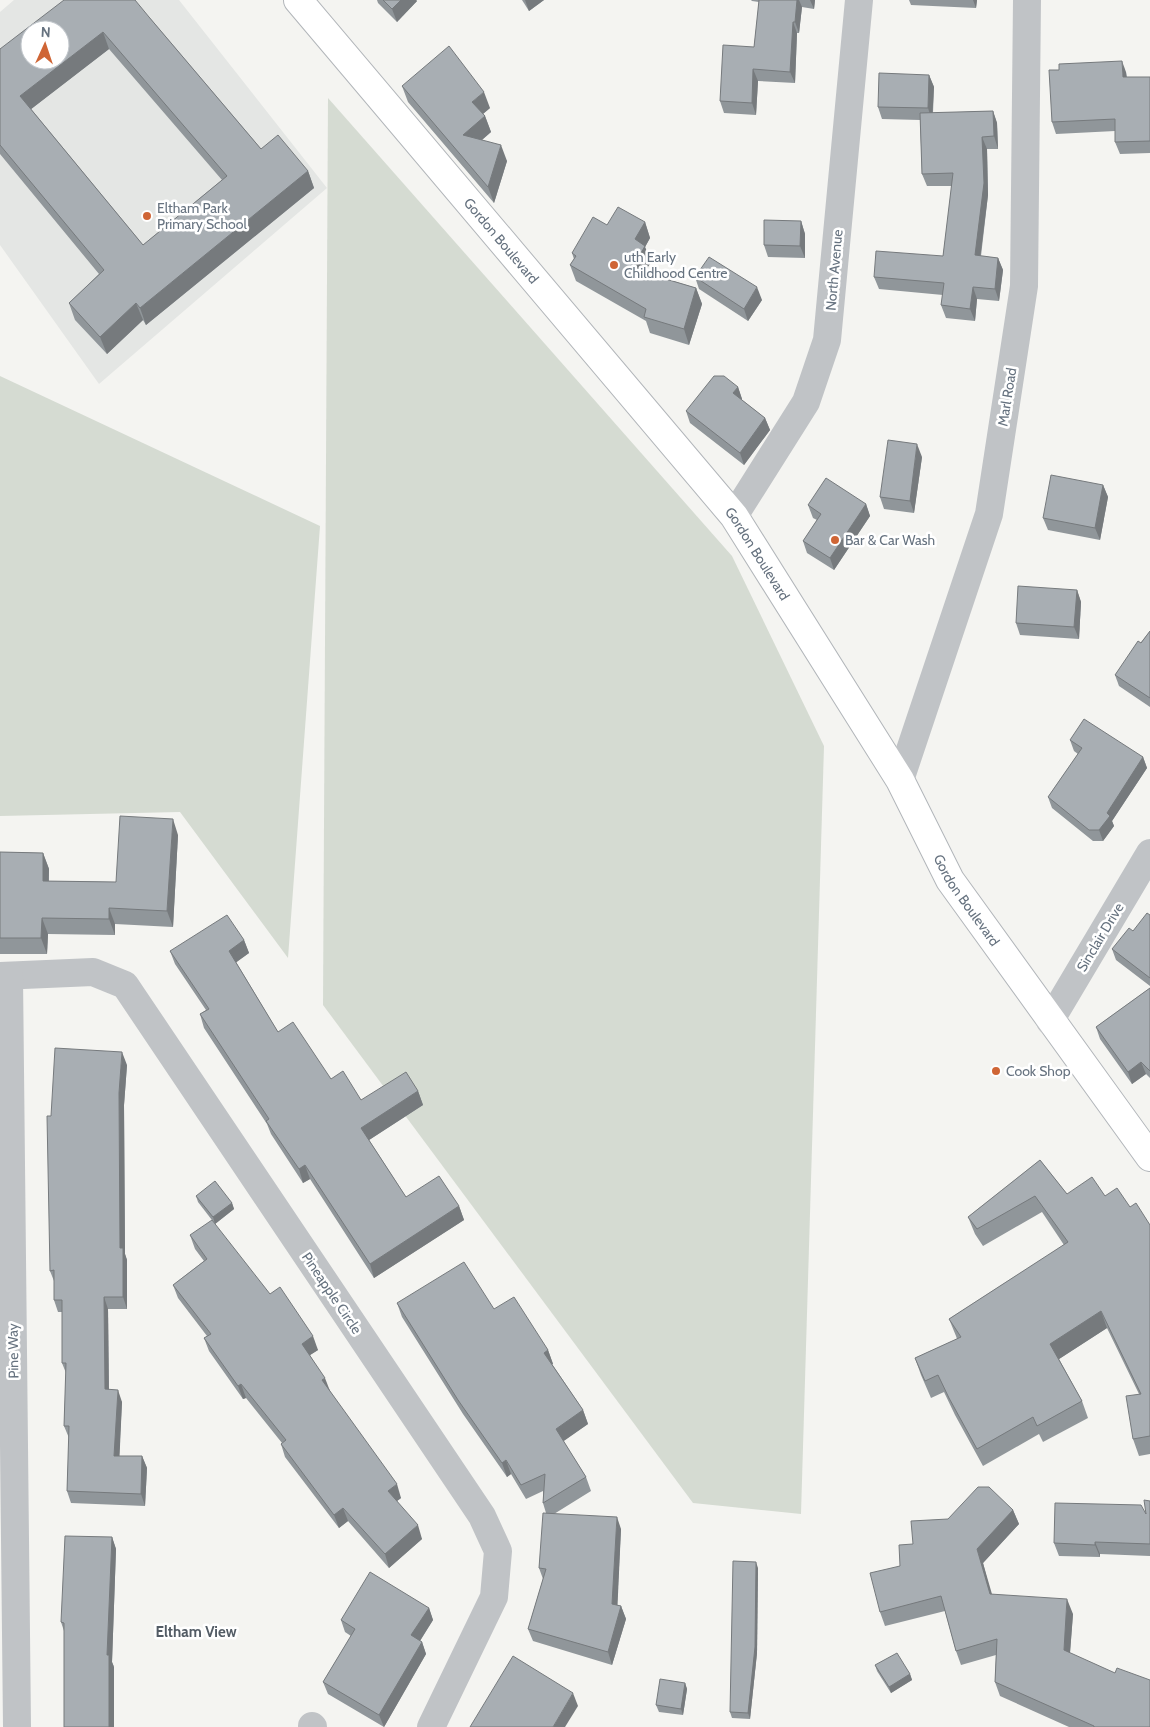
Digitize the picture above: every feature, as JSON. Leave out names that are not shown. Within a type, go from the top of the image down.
[{"type":"street","name":"Gordon Boulevard","points":[[298,0],[734,516],[900,780],[950,880],[1150,1157]]},
{"type":"street","name":"North Avenue","points":[[734,516],[806,402],[827,340],[859,0]]},
{"type":"street","name":"Marl Road","points":[[900,780],[989,514],[1024,286],[1027,0]]},
{"type":"street","name":"Sinclair Drive","points":[[1050,1020],[1150,853]]},
{"type":"street","name":"Pineapple Circle","points":[[4,976],[93,972],[125,985],[482,1516],[498,1551],[494,1598],[431,1727]]},
{"type":"street","name":"Pine Way","points":[[4,976],[17,1727]]},
{"type":"shaded area","name":"Eltham Park Primary School","points":[[14,0],[179,0],[327,188],[99,384],[0,245],[0,12]]},
{"type":"shaded area","points":[[328,98],[732,556],[824,746],[801,1514],[693,1503],[323,1005]]},
{"type":"shaded area","points":[[0,376],[320,526],[288,958],[180,812],[0,816]]},
{"type":"building","points":[[64,0],[135,0],[261,149],[278,135],[308,171],[140,308],[136,303],[100,337],[69,303],[104,270],[0,145],[0,49],[20,34],[20,70],[54,70],[20,96],[143,245],[227,176],[103,32],[70,57],[70,20],[38,20]]},
{"type":"building","points":[[383,0],[401,0],[392,9]]},
{"type":"building","points":[[759,0],[797,0],[795,22],[793,22],[790,72],[753,69],[752,103],[720,101],[723,45],[754,47]]},
{"type":"building","points":[[449,46],[484,92],[472,102],[485,116],[463,135],[501,145],[488,187],[402,86]]},
{"type":"building","points":[[1122,61],[1123,77],[1150,77],[1150,141],[1115,142],[1115,119],[1052,122],[1049,70],[1059,70],[1059,64]]},
{"type":"building","points":[[879,73],[929,75],[928,108],[878,107]]},
{"type":"building","points":[[993,111],[994,136],[982,137],[984,183],[975,255],[998,258],[995,289],[973,287],[970,309],[941,305],[944,283],[874,277],[876,251],[943,256],[953,173],[922,174],[920,113]]},
{"type":"building","points":[[618,207],[645,222],[635,239],[645,246],[632,269],[696,288],[684,329],[644,317],[646,309],[570,265],[576,256],[572,253],[593,217],[607,225]]},
{"type":"building","points":[[764,220],[801,221],[800,246],[764,245]]},
{"type":"building","points":[[709,257],[757,287],[744,309],[695,277]]},
{"type":"building","points":[[714,376],[724,376],[738,387],[733,393],[765,418],[740,453],[686,411]]},
{"type":"building","points":[[888,440],[917,444],[910,501],[880,497]]},
{"type":"building","points":[[1051,475],[1103,485],[1095,528],[1043,518]]},
{"type":"building","name":"Bar & Car Wash","points":[[826,478],[866,504],[830,558],[803,541],[821,514],[808,505]]},
{"type":"building","points":[[1018,586],[1077,590],[1074,627],[1016,623]]},
{"type":"building","points":[[1150,631],[1150,698],[1115,675],[1138,641],[1141,643]]},
{"type":"building","points":[[1084,719],[1143,757],[1107,813],[1110,816],[1099,830],[1089,830],[1048,797],[1082,748],[1070,740]]},
{"type":"building","points":[[120,816],[173,819],[167,911],[109,908],[109,919],[42,918],[41,938],[0,938],[0,852],[43,853],[43,881],[116,882]]},
{"type":"building","points":[[1147,913],[1150,915],[1150,978],[1112,949],[1129,928],[1133,931]]},
{"type":"building","points":[[227,915],[244,940],[229,951],[278,1032],[293,1022],[331,1079],[343,1071],[361,1100],[406,1072],[418,1091],[361,1128],[406,1197],[439,1176],[459,1206],[370,1264],[305,1165],[299,1169],[266,1121],[269,1119],[200,1014],[209,1009],[170,951]]},
{"type":"building","points":[[1150,988],[1150,1071],[1141,1062],[1128,1072],[1096,1027]]},
{"type":"building","points":[[55,1048],[122,1052],[119,1093],[120,1248],[123,1248],[123,1297],[104,1297],[105,1389],[118,1390],[114,1456],[142,1456],[141,1494],[67,1491],[69,1426],[64,1426],[66,1363],[62,1363],[62,1300],[54,1300],[54,1270],[50,1271],[47,1116],[51,1116]]},
{"type":"building","points":[[1040,1160],[1067,1194],[1092,1177],[1105,1196],[1117,1188],[1130,1207],[1136,1203],[1150,1225],[1150,1436],[1133,1439],[1126,1396],[1141,1394],[1101,1311],[1050,1344],[1082,1401],[1037,1426],[1033,1417],[977,1449],[938,1375],[925,1381],[915,1358],[961,1337],[949,1319],[1068,1242],[1035,1196],[977,1229],[968,1217]]},
{"type":"building","points":[[215,1181],[232,1203],[213,1217],[196,1196]]},
{"type":"building","points":[[212,1220],[270,1294],[280,1287],[313,1336],[302,1344],[325,1378],[322,1380],[397,1484],[388,1491],[418,1525],[385,1554],[343,1508],[334,1515],[281,1444],[286,1440],[241,1384],[238,1386],[204,1338],[211,1334],[173,1285],[207,1259],[190,1235]]},
{"type":"building","points":[[464,1262],[494,1309],[514,1297],[548,1350],[544,1353],[583,1410],[556,1429],[586,1477],[543,1503],[545,1474],[521,1485],[506,1460],[502,1463],[458,1400],[397,1303]]},
{"type":"building","points":[[978,1487],[989,1487],[1013,1510],[977,1549],[990,1594],[1067,1599],[1064,1650],[1115,1673],[1117,1668],[1150,1680],[1150,1727],[1094,1727],[995,1682],[997,1639],[956,1651],[941,1596],[880,1612],[870,1573],[900,1566],[899,1545],[913,1544],[911,1521],[948,1519]]},
{"type":"building","points":[[1144,1500],[1150,1501],[1150,1544],[1095,1542],[1095,1545],[1054,1543],[1055,1503],[1141,1505],[1146,1514]]},
{"type":"building","points":[[543,1513],[617,1517],[612,1604],[621,1606],[608,1652],[528,1629],[546,1569],[539,1568]]},
{"type":"building","points":[[65,1536],[112,1537],[107,1655],[109,1655],[109,1727],[64,1727],[64,1623],[61,1622]]},
{"type":"building","points":[[733,1561],[756,1562],[755,1647],[748,1713],[730,1712]]},
{"type":"building","points":[[370,1572],[429,1608],[411,1635],[422,1642],[379,1715],[323,1682],[355,1629],[341,1620]]},
{"type":"building","points":[[897,1653],[910,1674],[889,1687],[875,1665]]},
{"type":"building","points":[[513,1656],[573,1693],[553,1727],[470,1727]]},
{"type":"building","points":[[660,1679],[685,1683],[681,1709],[656,1705]]},
{"type":"place","name":"Eltham Park Primary School","points":[[147,216]]},
{"type":"place","name":"uth Early Childhood Centre","points":[[614,265]]},
{"type":"place","name":"Bar & Car Wash","points":[[835,540]]},
{"type":"place","name":"Cook Shop","points":[[996,1071]]},
{"type":"district","name":"Eltham View","points":[[196,1632]]}]
